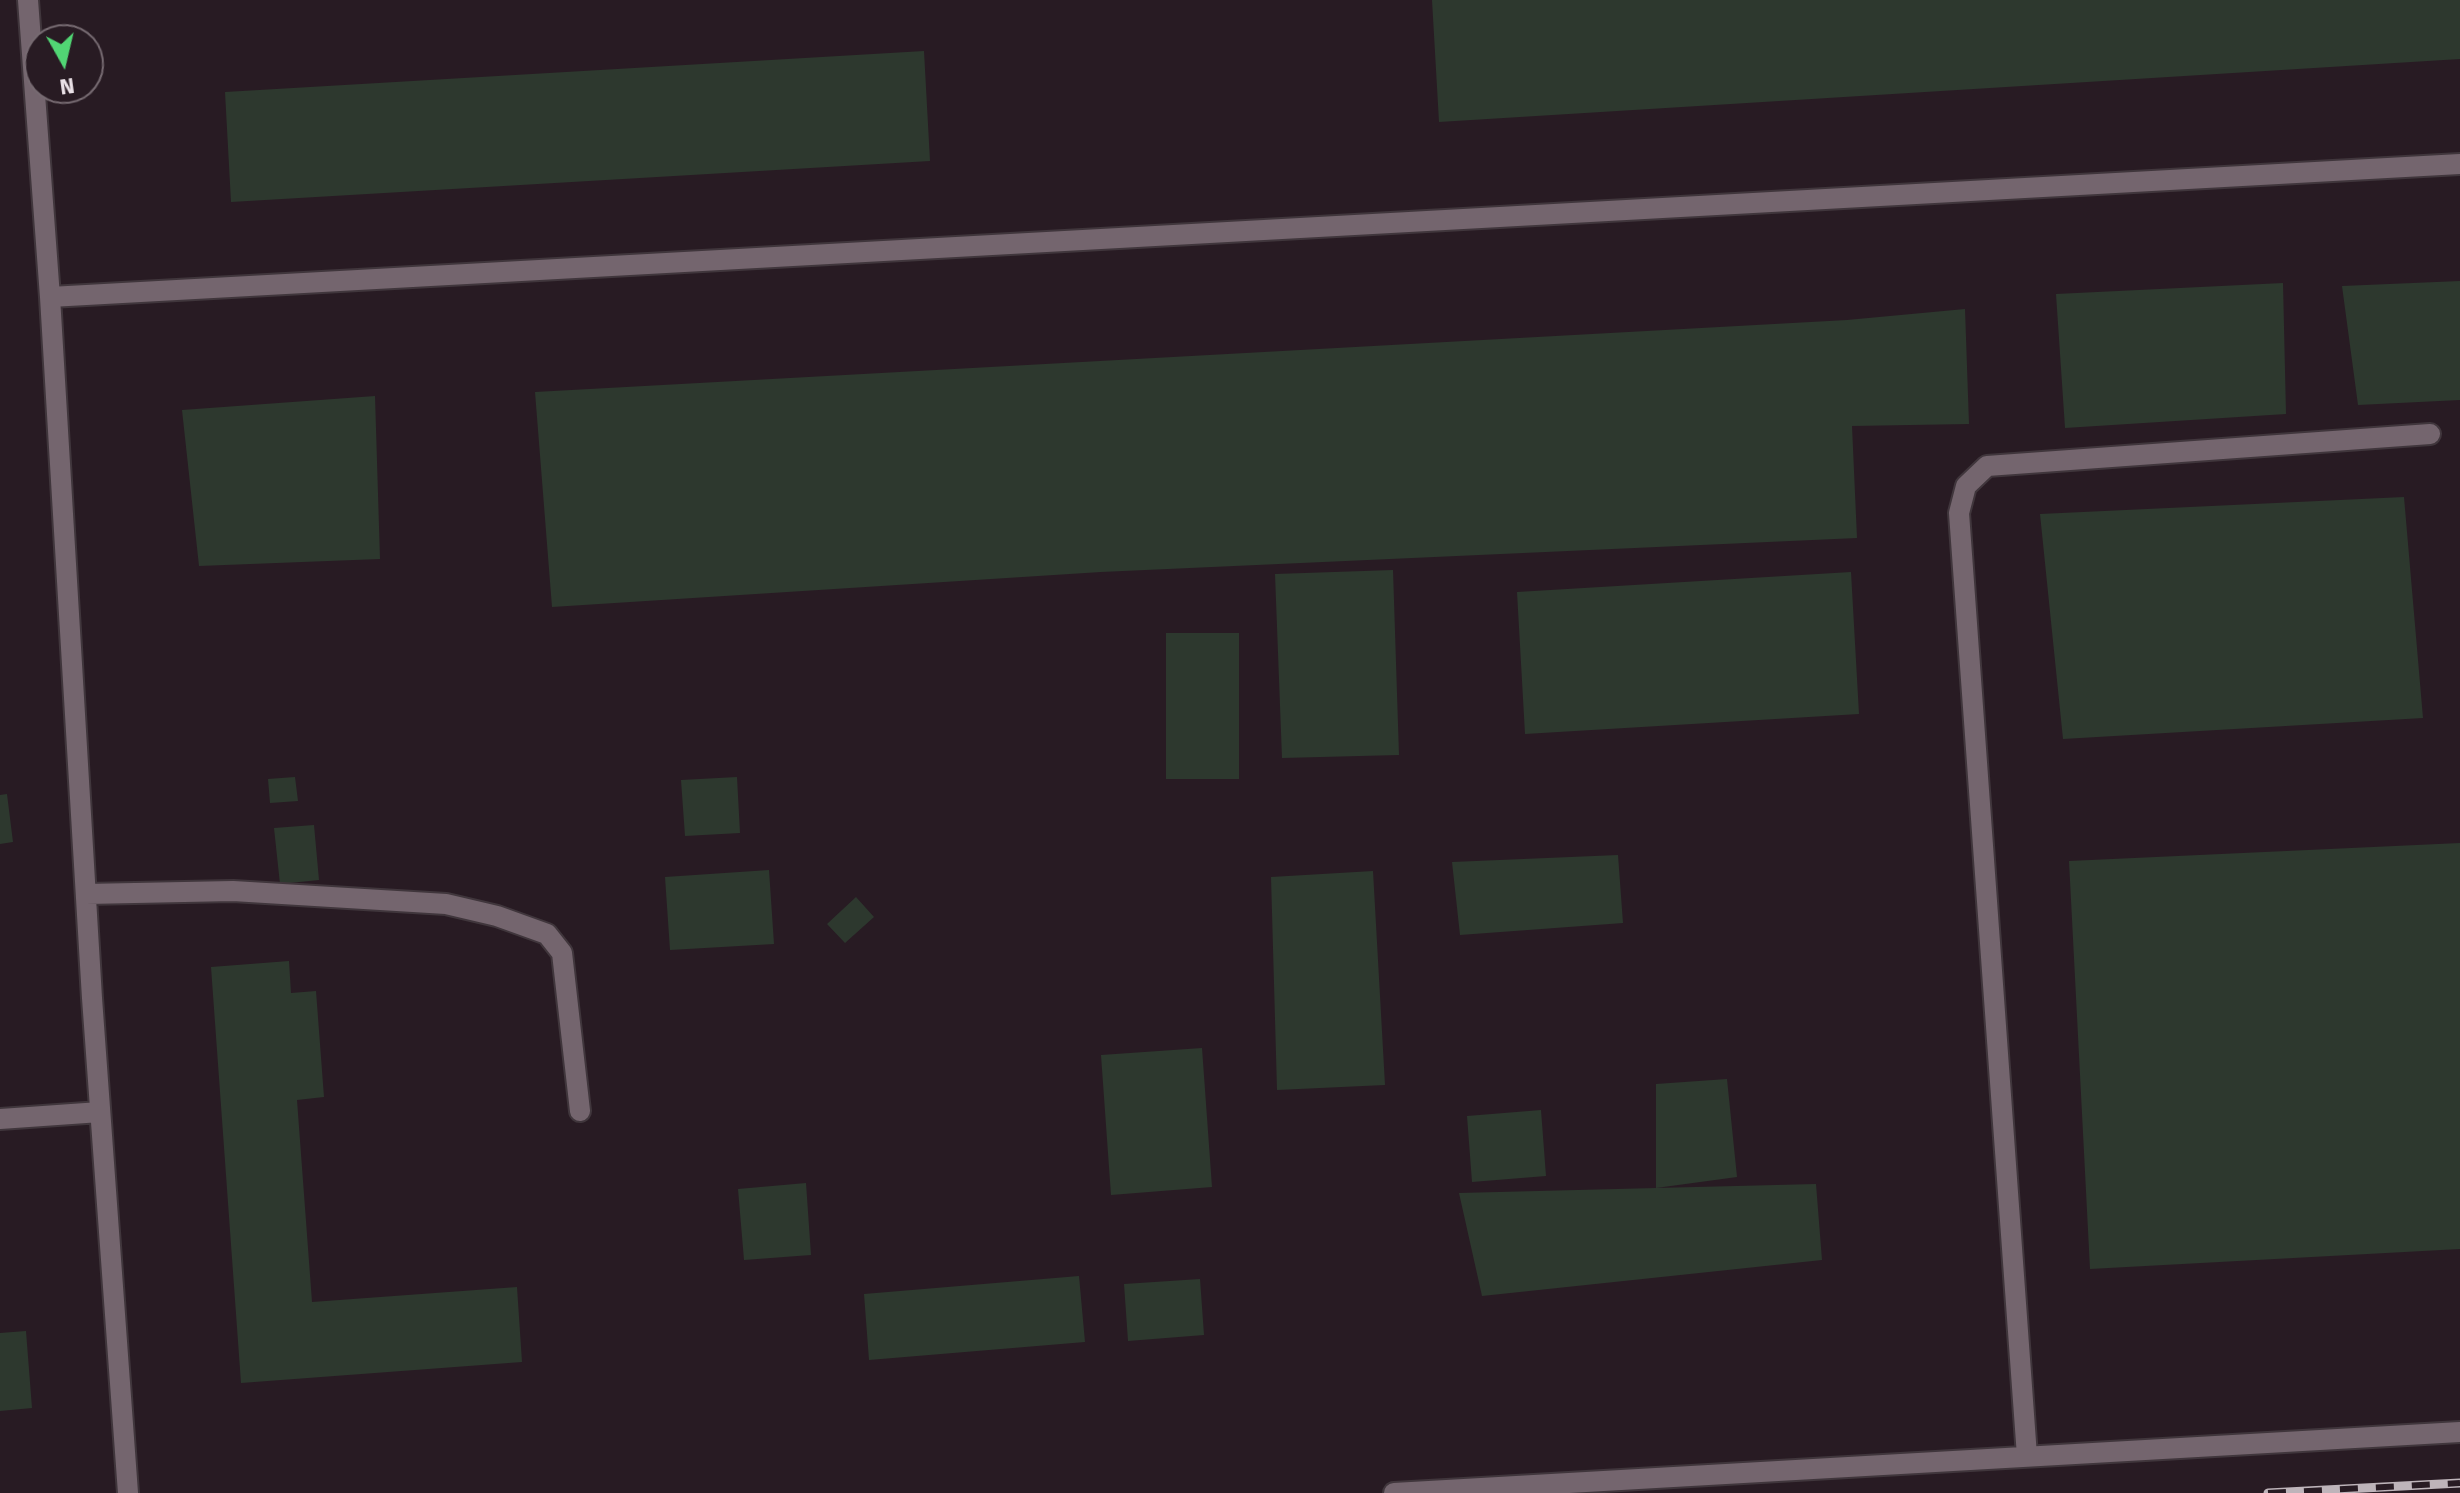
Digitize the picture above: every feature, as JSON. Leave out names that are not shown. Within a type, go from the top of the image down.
[{"type":"lane","points":[[28,0],[50,297],[100,1112],[128,1493]]},
{"type":"lane","points":[[50,297],[2460,164]]},
{"type":"lane","points":[[2027,1456],[1959,513],[1966,486],[1987,466],[2430,434]]},
{"type":"lane","points":[[86,894],[233,891],[446,904],[497,916],[547,934],[562,953],[580,1111]]},
{"type":"lane","points":[[0,1119],[100,1112]]},
{"type":"lane","points":[[1394,1493],[2460,1432]]},
{"type":"building","points":[[1432,0],[2460,0],[2460,59],[1439,122]]},
{"type":"building","points":[[924,51],[930,161],[231,202],[225,92]]},
{"type":"building","points":[[2460,281],[2460,400],[2358,405],[2342,286]]},
{"type":"building","points":[[2283,283],[2286,414],[2065,428],[2056,294]]},
{"type":"building","points":[[1965,309],[1969,424],[1852,426],[1857,538],[1101,572],[552,607],[535,392],[1847,320]]},
{"type":"building","points":[[375,396],[380,559],[199,566],[182,410]]},
{"type":"building","points":[[2404,497],[2423,718],[2063,739],[2040,514]]},
{"type":"building","points":[[1393,570],[1399,755],[1282,758],[1275,574]]},
{"type":"building","points":[[1851,572],[1859,714],[1525,734],[1517,592]]},
{"type":"building","points":[[1166,633],[1239,633],[1239,779],[1166,779]]},
{"type":"building","points":[[295,777],[298,801],[270,803],[268,779]]},
{"type":"building","points":[[737,777],[740,833],[685,836],[681,780]]},
{"type":"building","points":[[7,794],[13,842],[0,844],[0,795]]},
{"type":"building","points":[[314,825],[319,880],[280,884],[274,828]]},
{"type":"building","points":[[2460,843],[2460,1249],[2090,1269],[2069,861]]},
{"type":"building","points":[[1618,855],[1623,923],[1460,935],[1452,862]]},
{"type":"building","points":[[769,870],[774,944],[670,950],[665,877]]},
{"type":"building","points":[[1373,871],[1385,1085],[1277,1090],[1271,877]]},
{"type":"building","points":[[856,897],[874,917],[845,943],[827,924]]},
{"type":"building","points":[[289,961],[291,993],[316,991],[324,1097],[297,1100],[312,1302],[517,1287],[522,1362],[241,1383],[211,967]]},
{"type":"building","points":[[1202,1048],[1212,1187],[1111,1195],[1101,1055]]},
{"type":"building","points":[[1727,1079],[1737,1177],[1656,1188],[1656,1084]]},
{"type":"building","points":[[1541,1110],[1546,1176],[1472,1182],[1467,1116]]},
{"type":"building","points":[[806,1183],[811,1255],[744,1260],[738,1189]]},
{"type":"building","points":[[1816,1184],[1822,1260],[1482,1296],[1459,1193]]},
{"type":"building","points":[[1079,1276],[1085,1342],[869,1360],[864,1294]]},
{"type":"building","points":[[1200,1279],[1204,1335],[1128,1341],[1124,1284]]},
{"type":"building","points":[[26,1331],[32,1408],[0,1411],[0,1333]]},
{"type":"railway","points":[[2268,1493],[2460,1483]]}]
